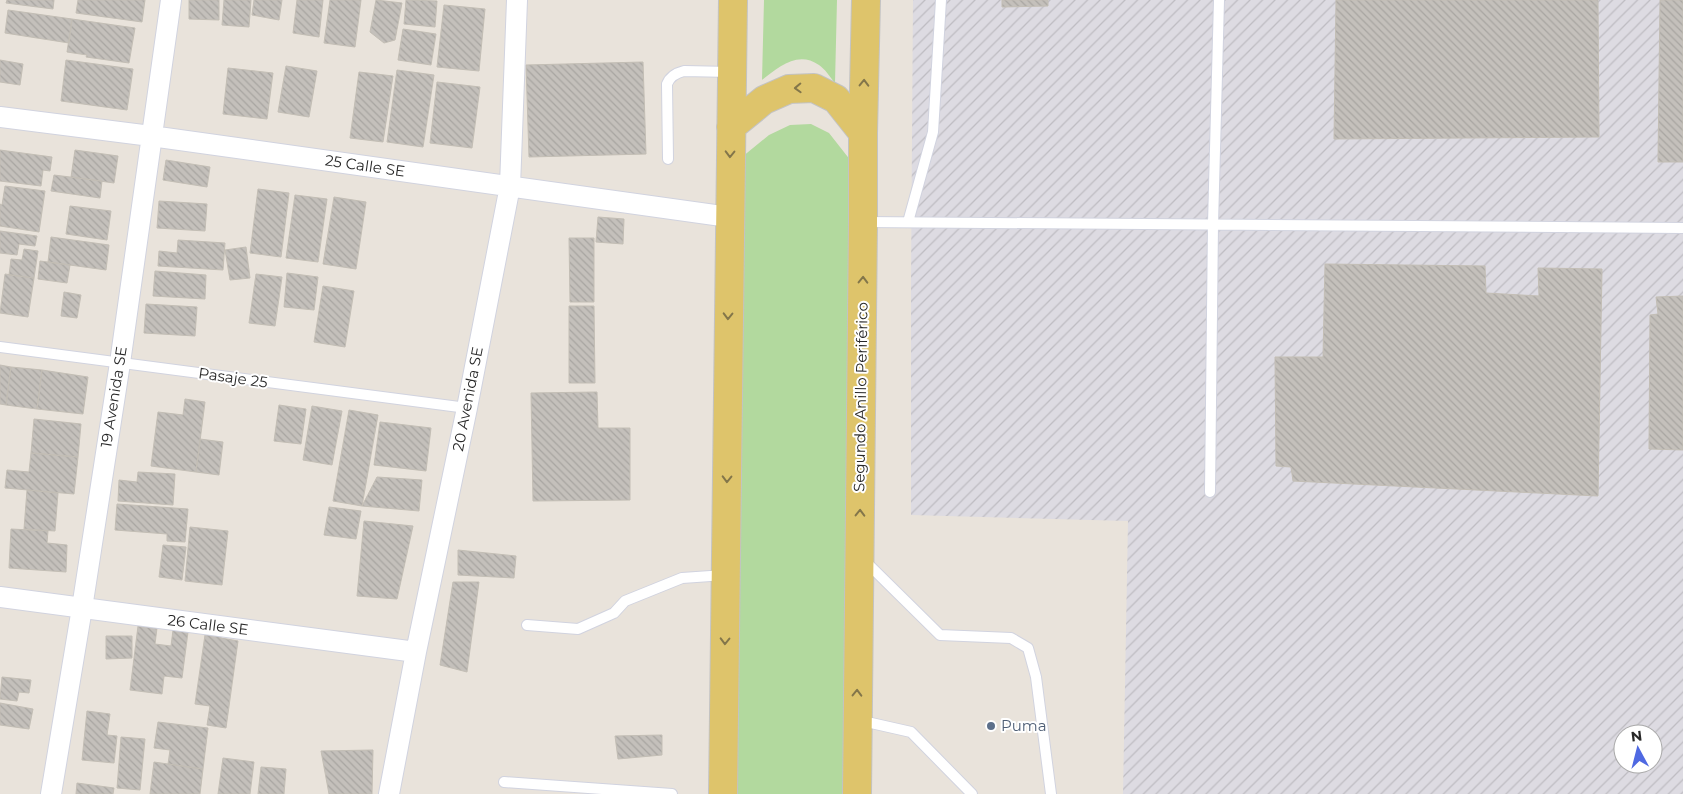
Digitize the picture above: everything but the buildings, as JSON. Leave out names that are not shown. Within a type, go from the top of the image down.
[{"type":"main road","points":[[723,794],[733,0]]},
{"type":"main road","name":"Segundo Anillo Periférico","points":[[856,794],[866,0]]},
{"type":"main road","points":[[731,127],[764,100],[789,89],[814,88],[836,99],[863,133]]},
{"type":"main road","points":[[857,722],[872,794]]},
{"type":"main road","points":[[709,794],[724,763]]},
{"type":"street","name":"19 Avenida SE","points":[[51,794],[120,362],[171,0]]},
{"type":"street","name":"20 Avenida SE","points":[[389,794],[510,186],[517,0]]},
{"type":"street","name":"25 Calle SE","points":[[0,117],[151,136],[729,217]]},
{"type":"street","name":"26 Calle SE","points":[[0,597],[416,652]]},
{"type":"lane","points":[[908,222],[933,132],[941,0]]},
{"type":"lane","points":[[1210,492],[1219,0]]},
{"type":"lane","points":[[668,159],[667,84],[669,79],[677,73],[684,72],[732,72]]},
{"type":"lane","points":[[863,222],[1683,228]]},
{"type":"lane","name":"Pasaje 25","points":[[0,347],[467,408]]},
{"type":"lane","points":[[859,555],[940,635],[1011,638],[1028,648],[1036,677],[1051,794]]},
{"type":"lane","points":[[526,626],[578,629],[614,613],[625,601],[682,578],[726,575]]},
{"type":"lane","points":[[857,722],[911,732],[972,794]]},
{"type":"lane","points":[[504,782],[672,794]]},
{"type":"shaded area","points":[[913,0],[1683,0],[1683,794],[1123,794],[1128,521],[911,515]]},
{"type":"green space","points":[[764,0],[837,0],[835,83],[819,65],[803,59],[789,62],[762,80]]},
{"type":"green space","points":[[811,124],[829,133],[851,161],[844,794],[734,794],[742,157],[769,135],[790,125]]},
{"type":"place","name":"Puma","points":[[991,726]]}]
